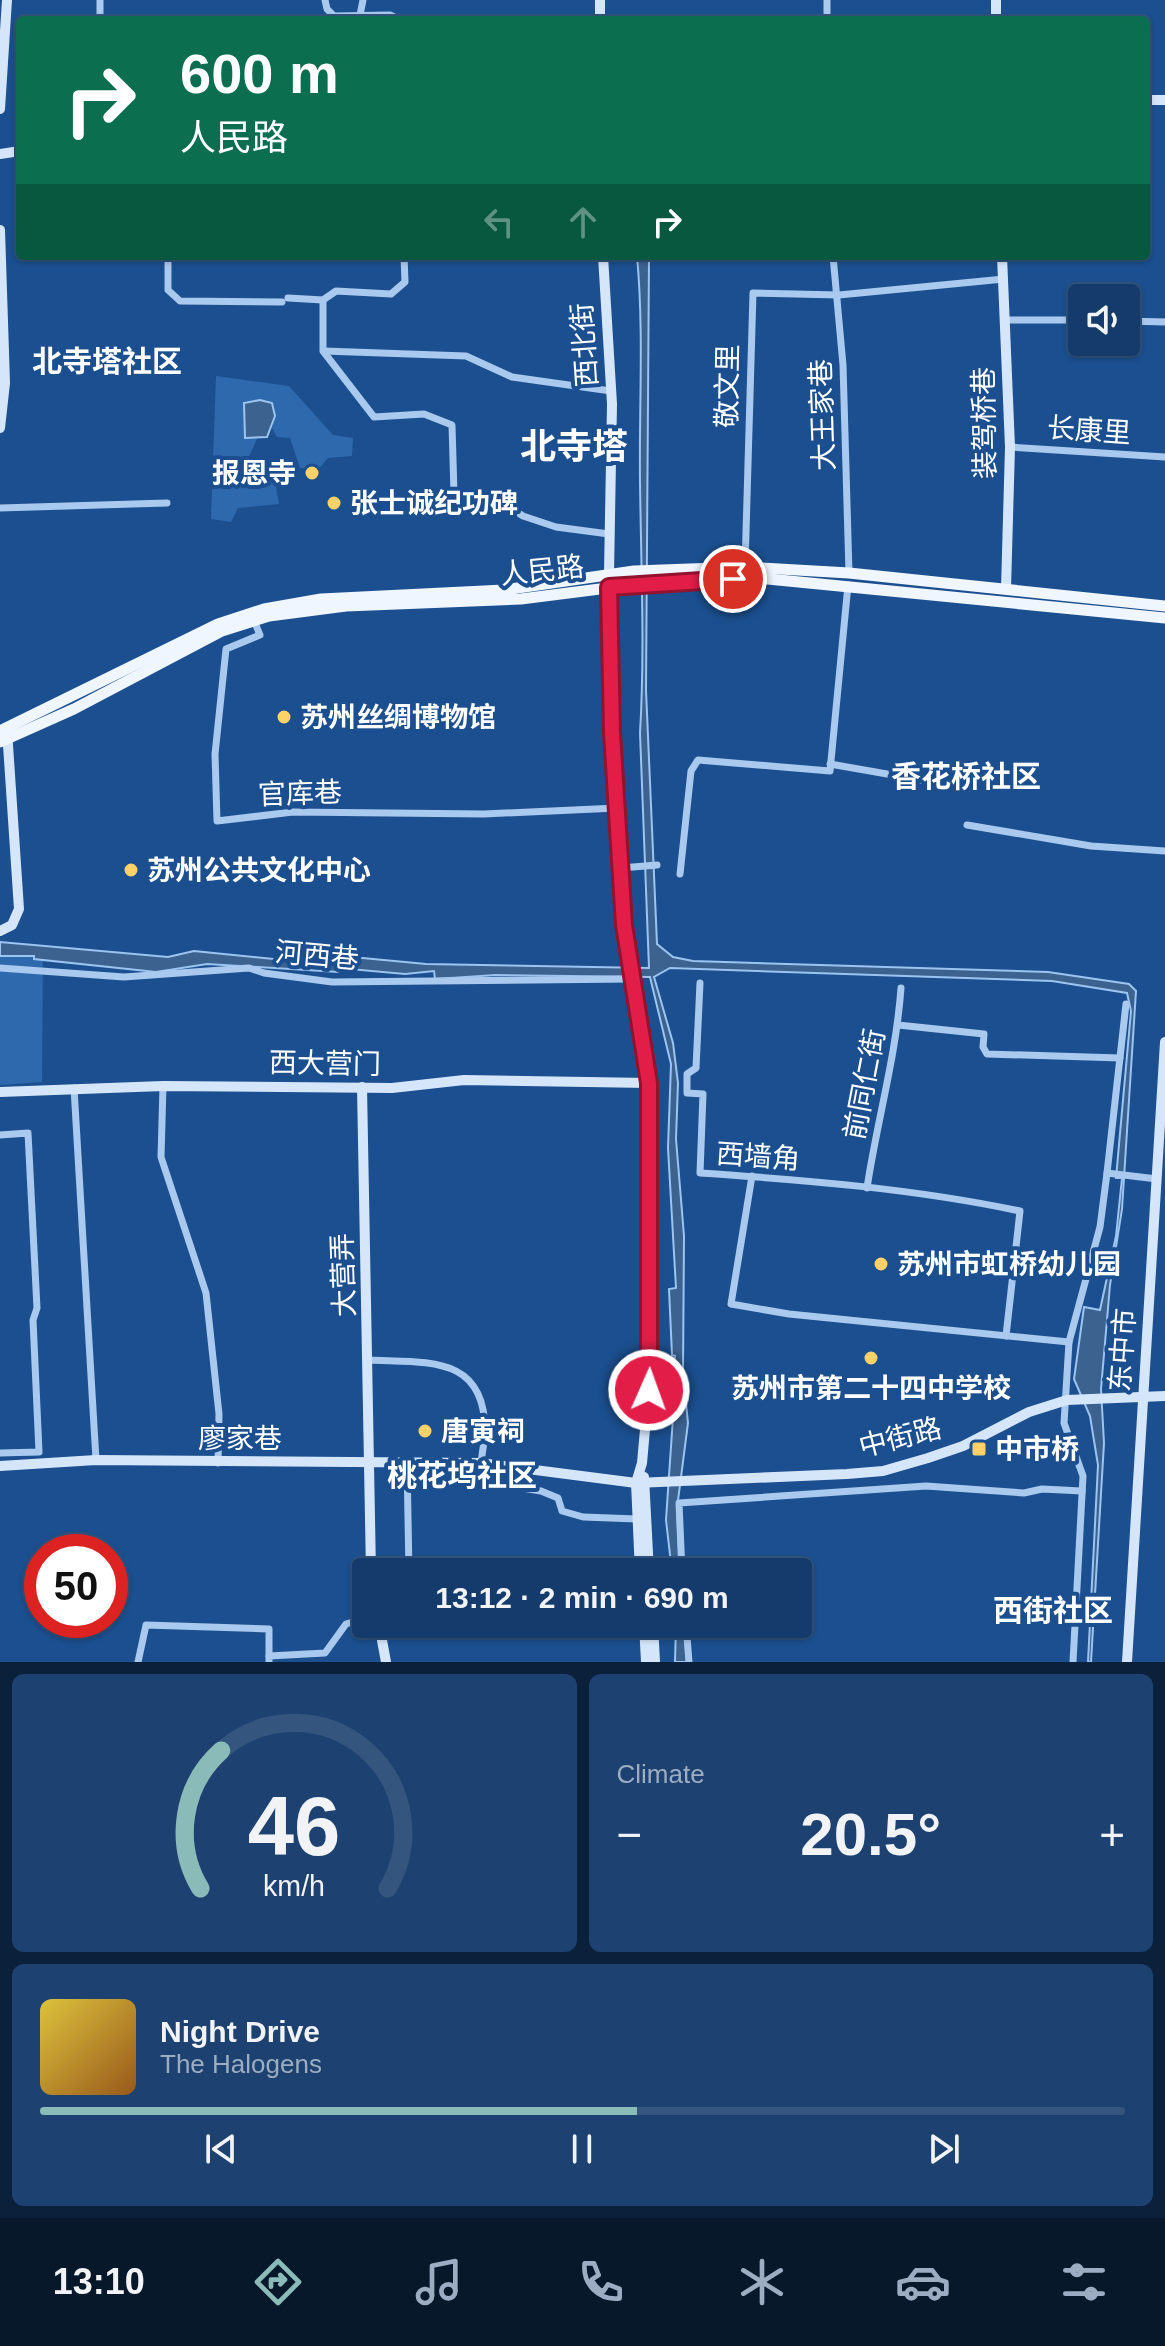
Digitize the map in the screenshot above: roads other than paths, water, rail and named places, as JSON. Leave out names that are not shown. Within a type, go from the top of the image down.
[{"type":"main road","name":"人民路","points":[[4,735],[252,616],[346,606],[521,599],[609,580],[745,567],[1165,618]]},
{"type":"main road","name":"人民路","points":[[655,576],[849,579],[1006,589],[1165,606]]},
{"type":"street","points":[[0,109],[2,32],[7,0]]},
{"type":"street","points":[[360,15],[363,0]]},
{"type":"street","points":[[351,16],[392,16]]},
{"type":"street","points":[[0,230],[5,383],[0,427]]},
{"type":"street","points":[[168,260],[168,290],[180,301],[323,300],[336,291],[397,291],[405,282],[404,260]]},
{"type":"street","name":"西北街","points":[[603,260],[611,391],[609,580],[617,808],[631,974],[649,1083],[650,1357],[640,1483]]},
{"type":"street","name":"大王家巷","points":[[830,764],[849,579],[839,295],[834,260]]},
{"type":"street","name":"装驾桥巷","points":[[1002,260],[1010,447],[1006,589]]},
{"type":"street","points":[[839,295],[1004,279]]},
{"type":"street","name":"敬文里","points":[[745,567],[753,293],[839,295]]},
{"type":"street","points":[[323,300],[323,351],[374,417],[424,414],[452,425],[454,494],[506,505],[523,516],[556,527],[609,534]]},
{"type":"street","points":[[1006,320],[1068,320]]},
{"type":"street","points":[[1140,321],[1165,322]]},
{"type":"street","points":[[323,351],[466,356],[512,377],[611,391]]},
{"type":"street","name":"长康里","points":[[1010,447],[1165,457]]},
{"type":"street","points":[[0,508],[167,503]]},
{"type":"street","name":"官库巷","points":[[252,616],[260,635],[226,649],[215,754],[217,821],[293,812],[469,815],[617,808]]},
{"type":"street","points":[[0,931],[12,925],[19,909],[4,735]]},
{"type":"street","points":[[680,874],[691,771],[698,760],[830,771],[830,764],[973,789]]},
{"type":"street","points":[[967,825],[1091,846],[1165,851]]},
{"type":"street","points":[[621,868],[657,865]]},
{"type":"street","name":"河西巷","points":[[0,968],[124,977],[249,968],[264,973],[332,982],[631,974]]},
{"type":"street","name":"西墙角","points":[[700,983],[696,1068],[687,1074],[687,1093],[703,1094],[700,1173],[867,1188],[1020,1211],[1006,1336]]},
{"type":"street","name":"前同仁街","points":[[867,1188],[898,1025],[901,988]]},
{"type":"street","points":[[1073,1662],[1083,1476],[1064,1423],[1072,1400],[1069,1342],[1100,1227],[1110,1173],[1126,1004]]},
{"type":"street","points":[[898,1025],[984,1034],[983,1047],[987,1054],[1120,1058]]},
{"type":"street","name":"东中市","points":[[1127,1662],[1160,1171],[1165,1042]]},
{"type":"street","name":"西大营门","points":[[0,1092],[163,1086],[362,1087],[464,1080],[649,1083]]},
{"type":"street","points":[[163,1086],[161,1157],[206,1293],[219,1414],[218,1463]]},
{"type":"street","name":"大营弄","points":[[362,1087],[371,1558]]},
{"type":"street","points":[[74,1088],[96,1460]]},
{"type":"street","points":[[0,1135],[28,1133],[37,1308],[33,1320],[39,1452],[0,1453]]},
{"type":"street","points":[[1110,1173],[1126,1175],[1160,1171]]},
{"type":"street","points":[[752,1176],[731,1304],[789,1314],[1069,1342]]},
{"type":"street","points":[[368,1360],[442,1364],[471,1380],[478,1390],[485,1415],[481,1463],[486,1482],[541,1491],[558,1498],[562,1511],[583,1517],[637,1519]]},
{"type":"street","name":"中街路","points":[[640,1483],[883,1471],[963,1446],[1011,1420],[1072,1400],[1165,1396]]},
{"type":"street","name":"廖家巷","points":[[0,1466],[96,1460],[218,1463],[369,1460],[481,1463],[640,1483]]},
{"type":"street","points":[[407,1463],[409,1558]]},
{"type":"street","points":[[639,1558],[637,1519],[640,1483]]},
{"type":"street","points":[[640,1483],[648,1558]]},
{"type":"street","points":[[681,1558],[679,1503],[926,1486],[1024,1493],[1042,1489],[1082,1491]]},
{"type":"street","points":[[138,1662],[146,1625],[269,1629],[269,1659],[325,1653],[346,1624],[352,1622]]},
{"type":"street","points":[[382,1638],[386,1662]]},
{"type":"street","points":[[645,1638],[646,1662]]},
{"type":"street","points":[[654,1638],[655,1662]]},
{"type":"street","points":[[687,1638],[689,1662]]},
{"type":"place","name":"报恩寺","points":[[312,473]]},
{"type":"place","name":"张士诚纪功碑","points":[[334,503]]},
{"type":"place","name":"苏州丝绸博物馆","points":[[284,717]]},
{"type":"place","name":"苏州公共文化中心","points":[[131,870]]},
{"type":"place","name":"苏州市虹桥幼儿园","points":[[881,1264]]},
{"type":"place","name":"苏州市第二十四中学校","points":[[871,1358]]},
{"type":"place","name":"唐寅祠","points":[[425,1431]]},
{"type":"place","name":"中市桥","points":[[979,1449]]},
{"type":"district","name":"北寺塔社区","points":[[107,362]]},
{"type":"district","name":"北寺塔","points":[[574,446]]},
{"type":"district","name":"香花桥社区","points":[[966,777]]},
{"type":"district","name":"桃花坞社区","points":[[462,1476]]},
{"type":"district","name":"西街社区","points":[[1053,1611]]}]
